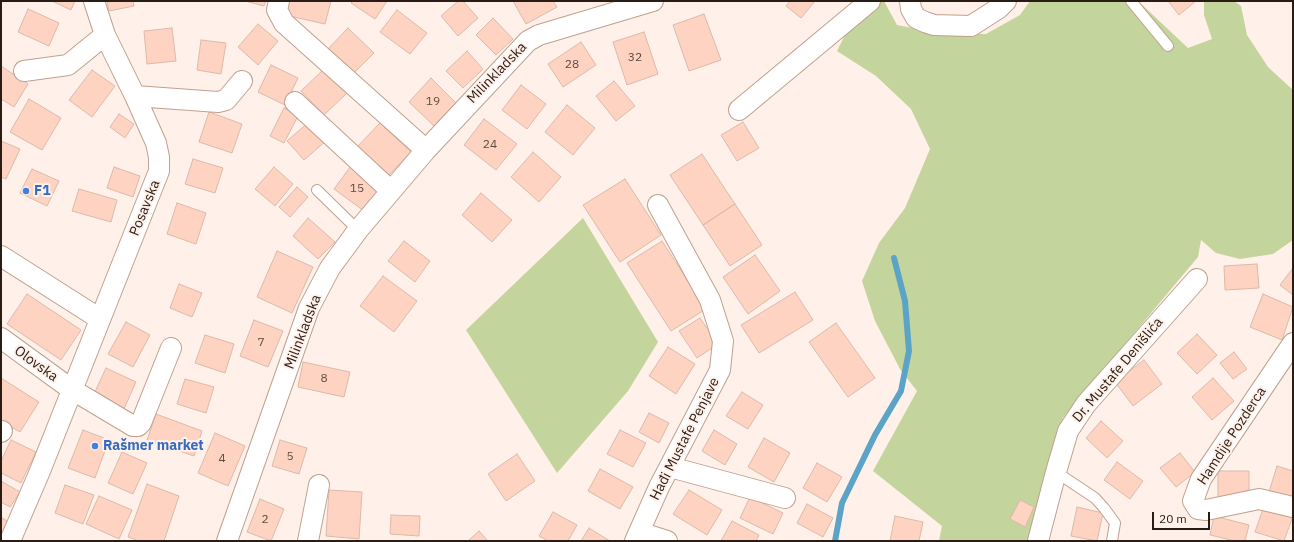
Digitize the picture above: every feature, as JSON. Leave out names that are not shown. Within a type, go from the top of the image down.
[{"type":"street","name":"Posavska","points":[[10,541],[40,471],[71,389],[159,171],[159,157],[156,143],[105,35],[94,1]]},
{"type":"street","points":[[279,1],[277,10],[284,24],[426,150]]},
{"type":"street","name":"Milinkladska","points":[[227,541],[309,308],[330,268],[358,230],[426,150],[528,41],[539,35],[653,1]]},
{"type":"street","points":[[739,110],[870,1]]},
{"type":"street","points":[[910,1],[911,9],[916,18],[925,22],[934,25],[971,26],[999,8],[1006,1]]},
{"type":"street","points":[[24,71],[68,65],[105,35]]},
{"type":"street","points":[[135,96],[218,102],[226,100],[242,81]]},
{"type":"street","points":[[295,102],[391,191]]},
{"type":"street","name":"Hađi Mustafe Penjave","points":[[637,537],[670,467],[720,370],[723,341],[710,300],[658,205]]},
{"type":"street","points":[[1,256],[100,319]]},
{"type":"street","name":"Dr. Mustafe Denišlića","points":[[1038,541],[1068,431],[1086,404],[1197,279]]},
{"type":"street","name":"Olovska","points":[[1,338],[71,389]]},
{"type":"street","name":"Hamdije Pozderca","points":[[1293,343],[1201,479],[1193,502],[1198,509],[1206,510],[1258,499],[1293,507]]},
{"type":"street","points":[[71,389],[133,426],[138,426],[141,422],[171,348]]},
{"type":"street","points":[[670,467],[785,498]]},
{"type":"street","points":[[308,541],[319,485]]},
{"type":"street","points":[[637,537],[667,541]]},
{"type":"lane","points":[[1131,1],[1168,46]]},
{"type":"lane","points":[[317,190],[358,230]]},
{"type":"lane","points":[[1056,472],[1095,498],[1104,508],[1115,523],[1112,541]]},
{"type":"green space","points":[[873,1],[884,1],[897,25],[938,33],[986,34],[1020,15],[1030,1],[1138,1],[1188,48],[1212,39],[1204,15],[1204,1],[1234,1],[1241,6],[1247,35],[1268,67],[1293,90],[1293,240],[1273,254],[1240,259],[1216,253],[1201,240],[1198,257],[1063,418],[1028,541],[939,541],[942,526],[873,471],[917,391],[900,369],[875,321],[862,281],[879,243],[905,208],[930,149],[911,109],[876,76],[837,51],[846,33]]},
{"type":"green space","points":[[583,218],[658,342],[628,391],[557,473],[466,330]]},
{"type":"building","points":[[52,1],[75,1],[71,10]]},
{"type":"building","points":[[107,1],[133,1],[134,6],[109,11]]},
{"type":"building","points":[[245,1],[266,1],[264,6]]},
{"type":"building","points":[[288,1],[331,1],[325,24],[285,15]]},
{"type":"building","points":[[353,1],[387,1],[375,19],[351,3]]},
{"type":"building","points":[[458,1],[463,1],[478,18],[458,36],[441,16]]},
{"type":"building","points":[[513,1],[553,1],[557,7],[526,24]]},
{"type":"building","points":[[790,1],[815,1],[801,18],[786,6]]},
{"type":"building","points":[[1168,1],[1196,1],[1179,15]]},
{"type":"building","points":[[28,9],[59,23],[49,46],[18,32]]},
{"type":"building","points":[[397,10],[427,33],[410,54],[380,32]]},
{"type":"building","points":[[704,14],[721,60],[689,71],[673,25]]},
{"type":"building","points":[[493,18],[513,39],[496,55],[476,35]]},
{"type":"building","points":[[258,24],[278,41],[258,65],[238,47]]},
{"type":"building","points":[[172,28],[176,61],[147,64],[144,31]]},
{"type":"building","points":[[348,28],[374,53],[354,73],[328,49]]},
{"type":"building","points":[[644,32],[658,74],[627,85],[613,42]]},
{"type":"building","points":[[201,40],[226,43],[221,74],[197,70]]},
{"type":"building","points":[[581,42],[596,65],[563,87],[548,64]]},
{"type":"building","points":[[467,51],[483,69],[463,88],[446,71]]},
{"type":"building","points":[[271,65],[298,78],[285,105],[258,92]]},
{"type":"building","points":[[1,66],[28,84],[14,107],[1,99]]},
{"type":"building","points":[[324,69],[347,93],[324,115],[301,91]]},
{"type":"building","points":[[92,70],[115,86],[92,117],[69,100]]},
{"type":"building","points":[[431,78],[456,103],[434,126],[409,102]]},
{"type":"building","points":[[614,81],[635,106],[616,121],[596,96]]},
{"type":"building","points":[[521,85],[546,104],[527,129],[502,110]]},
{"type":"building","points":[[29,99],[61,118],[42,150],[10,132]]},
{"type":"building","points":[[567,105],[595,128],[573,155],[545,132]]},
{"type":"building","points":[[284,108],[298,116],[284,143],[270,136]]},
{"type":"building","points":[[209,112],[242,124],[232,153],[199,142]]},
{"type":"building","points":[[119,114],[134,124],[125,138],[110,127]]},
{"type":"building","points":[[484,119],[517,144],[496,170],[464,145]]},
{"type":"building","points":[[310,121],[327,140],[304,160],[287,141]]},
{"type":"building","points":[[743,122],[759,148],[737,161],[721,135]]},
{"type":"building","points":[[380,123],[411,152],[386,178],[355,149]]},
{"type":"building","points":[[1,141],[20,149],[6,179],[1,177]]},
{"type":"building","points":[[533,152],[561,177],[539,202],[511,177]]},
{"type":"building","points":[[702,154],[735,204],[703,225],[670,175]]},
{"type":"building","points":[[193,159],[223,168],[215,193],[185,184]]},
{"type":"building","points":[[351,166],[381,189],[364,211],[334,189]]},
{"type":"building","points":[[114,167],[140,176],[133,197],[107,188]]},
{"type":"building","points":[[274,167],[293,184],[275,206],[255,189]]},
{"type":"building","points":[[32,169],[59,181],[47,206],[20,193]]},
{"type":"building","points":[[625,179],[661,235],[620,262],[583,205]]},
{"type":"building","points":[[297,187],[308,197],[290,217],[279,207]]},
{"type":"building","points":[[79,189],[117,200],[111,222],[72,211]]},
{"type":"building","points":[[481,193],[512,220],[492,242],[462,215]]},
{"type":"building","points":[[177,203],[206,213],[196,244],[167,234]]},
{"type":"building","points":[[735,204],[762,245],[730,266],[703,225]]},
{"type":"building","points":[[308,218],[335,242],[318,259],[293,236]]},
{"type":"building","points":[[404,241],[430,261],[415,282],[388,261]]},
{"type":"building","points":[[662,241],[706,309],[671,331],[627,263]]},
{"type":"building","points":[[277,251],[313,267],[292,313],[257,297]]},
{"type":"building","points":[[755,255],[780,291],[748,314],[723,277]]},
{"type":"building","points":[[1257,264],[1259,288],[1225,290],[1224,266]]},
{"type":"building","points":[[1293,268],[1293,295],[1280,285]]},
{"type":"building","points":[[383,276],[417,301],[394,332],[360,306]]},
{"type":"building","points":[[179,284],[202,293],[192,317],[170,308]]},
{"type":"building","points":[[795,292],[813,320],[759,353],[741,325]]},
{"type":"building","points":[[27,294],[81,330],[61,360],[7,324]]},
{"type":"building","points":[[1263,294],[1293,307],[1282,340],[1250,327]]},
{"type":"building","points":[[700,318],[718,344],[697,358],[679,331]]},
{"type":"building","points":[[254,320],[283,331],[268,367],[240,356]]},
{"type":"building","points":[[126,322],[150,335],[133,367],[108,354]]},
{"type":"building","points":[[836,323],[875,378],[848,397],[809,342]]},
{"type":"building","points":[[1197,334],[1217,355],[1197,374],[1177,353]]},
{"type":"building","points":[[205,335],[234,344],[225,373],[195,363]]},
{"type":"building","points":[[668,347],[695,364],[676,394],[649,376]]},
{"type":"building","points":[[1234,352],[1247,369],[1233,379],[1220,363]]},
{"type":"building","points":[[1144,360],[1162,384],[1133,406],[1115,382]]},
{"type":"building","points":[[303,362],[350,372],[344,397],[298,387]]},
{"type":"building","points":[[106,368],[136,382],[123,411],[93,396]]},
{"type":"building","points":[[1,378],[39,402],[20,432],[1,421]]},
{"type":"building","points":[[1213,378],[1234,401],[1212,420],[1192,397]]},
{"type":"building","points":[[185,379],[214,387],[206,413],[177,404]]},
{"type":"building","points":[[742,392],[763,405],[748,429],[726,416]]},
{"type":"building","points":[[649,413],[669,423],[659,443],[639,432]]},
{"type":"building","points":[[156,414],[202,431],[194,456],[147,440]]},
{"type":"building","points":[[1101,421],[1123,441],[1107,458],[1086,438]]},
{"type":"building","points":[[83,430],[109,440],[95,478],[68,468]]},
{"type":"building","points":[[620,430],[646,443],[633,467],[607,454]]},
{"type":"building","points":[[714,430],[737,444],[725,465],[702,451]]},
{"type":"building","points":[[215,433],[245,446],[228,486],[198,473]]},
{"type":"building","points":[[764,438],[790,453],[774,482],[748,467]]},
{"type":"building","points":[[11,440],[36,452],[21,483],[1,473],[1,461]]},
{"type":"building","points":[[280,440],[307,448],[299,474],[272,466]]},
{"type":"building","points":[[122,452],[147,463],[133,494],[108,483]]},
{"type":"building","points":[[1180,453],[1195,472],[1176,487],[1160,468]]},
{"type":"building","points":[[517,454],[535,481],[506,501],[488,474]]},
{"type":"building","points":[[1117,462],[1143,481],[1130,499],[1104,480]]},
{"type":"building","points":[[817,463],[842,477],[827,502],[803,488]]},
{"type":"building","points":[[1277,466],[1293,471],[1293,499],[1269,492]]},
{"type":"building","points":[[600,469],[633,487],[620,509],[588,491]]},
{"type":"building","points":[[1218,471],[1249,471],[1249,496],[1218,497]]},
{"type":"building","points":[[1,481],[20,492],[10,507],[1,502]]},
{"type":"building","points":[[147,484],[179,496],[164,541],[139,541],[128,537]]},
{"type":"building","points":[[65,485],[94,495],[83,524],[55,513]]},
{"type":"building","points":[[329,490],[362,492],[359,539],[326,536]]},
{"type":"building","points":[[689,490],[722,510],[707,535],[673,514]]},
{"type":"building","points":[[99,496],[132,510],[119,539],[86,524]]},
{"type":"building","points":[[750,497],[783,513],[773,534],[740,518]]},
{"type":"building","points":[[260,499],[284,509],[271,541],[247,532]]},
{"type":"building","points":[[1020,500],[1034,507],[1025,527],[1010,519]]},
{"type":"building","points":[[807,504],[833,518],[823,537],[797,523]]},
{"type":"building","points":[[1264,506],[1293,516],[1284,541],[1255,532]]},
{"type":"building","points":[[1077,507],[1103,513],[1097,541],[1071,536]]},
{"type":"building","points":[[553,512],[577,525],[568,541],[548,541],[539,536]]},
{"type":"building","points":[[391,515],[420,516],[419,536],[390,534]]},
{"type":"building","points":[[895,516],[923,522],[919,541],[890,541]]},
{"type":"building","points":[[1214,516],[1249,525],[1245,541],[1235,541],[1210,535]]},
{"type":"building","points":[[1,517],[10,523],[1,537]]},
{"type":"building","points":[[732,521],[759,535],[756,541],[721,541]]},
{"type":"building","points":[[589,528],[610,541],[581,541]]},
{"type":"building","points":[[479,531],[488,541],[468,541]]},
{"type":"waterway","points":[[835,541],[842,503],[875,435],[901,391],[909,351],[905,301],[894,258]]},
{"type":"place","name":"F1","points":[[26,191]]},
{"type":"place","name":"Rašmer market","points":[[95,446]]}]
